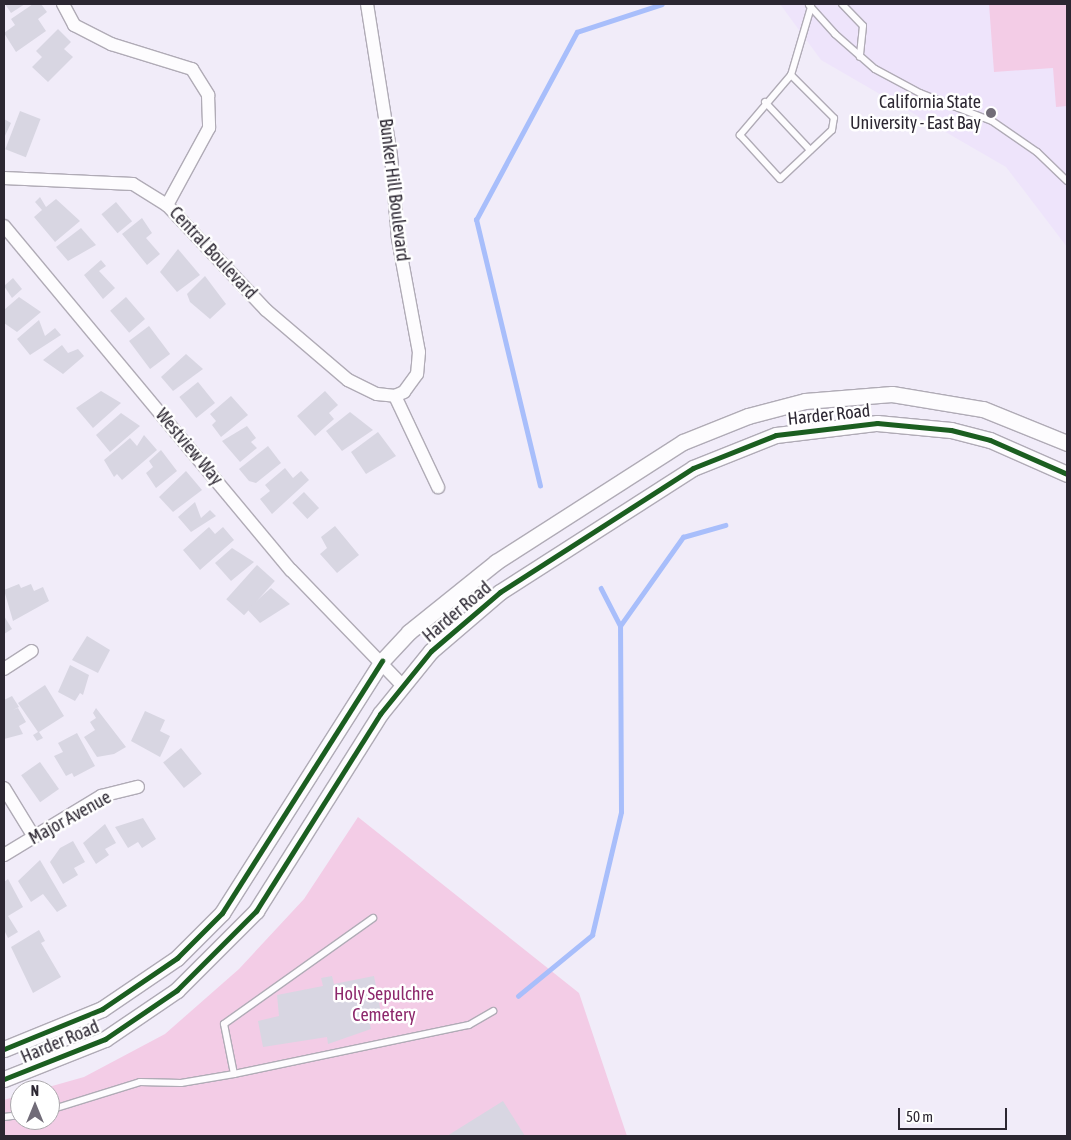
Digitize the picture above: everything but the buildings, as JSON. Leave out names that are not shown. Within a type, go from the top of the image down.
[{"type":"street","points":[[63,4],[74,25],[111,44],[192,69],[208,95],[209,128],[167,204]]},
{"type":"street","name":"Bunker Hill Boulevard","points":[[367,4],[392,156],[398,239],[419,352],[417,374],[404,392],[395,396]]},
{"type":"street","name":"Central Boulevard","points":[[4,178],[133,184],[167,204],[266,310],[348,380],[395,396]]},
{"type":"street","name":"Westview Way","points":[[4,226],[292,570],[382,661]]},
{"type":"street","points":[[395,396],[438,487]]},
{"type":"street","name":"Harder Road","points":[[4,1049],[102,1009],[177,958],[222,913],[382,661],[438,606],[496,562],[667,452],[748,416],[833,397],[917,396],[983,409],[1067,443]]},
{"type":"street","name":"Harder Road","points":[[4,1078],[105,1039],[177,990],[229,942],[281,876],[402,685],[431,651],[500,592],[693,468],[749,443],[842,424],[911,424],[990,440],[1067,474]]},
{"type":"street","points":[[4,669],[32,651]]},
{"type":"street","points":[[382,661],[402,685]]},
{"type":"street","name":"Major Avenue","points":[[4,855],[101,796],[138,787]]},
{"type":"street","points":[[4,788],[34,836]]},
{"type":"lane","points":[[842,4],[862,26],[860,57]]},
{"type":"lane","points":[[810,5],[860,57],[920,94],[992,121],[1037,152],[1067,181]]},
{"type":"lane","points":[[791,75],[834,118],[832,130],[780,179],[740,134],[765,102],[791,75],[810,5]]},
{"type":"lane","points":[[765,102],[810,150]]},
{"type":"lane","points":[[234,1074],[224,1024],[373,918]]},
{"type":"lane","points":[[60,1107],[140,1082],[181,1083],[234,1074],[469,1025],[493,1011]]},
{"type":"shaded area","name":"California State University - East Bay","points":[[780,4],[1067,4],[1067,247],[1006,167],[821,60]]},
{"type":"green space","points":[[989,4],[1067,4],[1067,106],[1056,107],[1053,68],[994,72]]},
{"type":"green space","name":"Holy Sepulchre Cemetery","points":[[358,817],[579,993],[627,1136],[4,1136],[4,1100],[10,1098],[10,1130],[60,1130],[60,1084],[84,1077],[165,1034],[239,969],[304,899]]},
{"type":"waterway","points":[[540,486],[476,220],[577,32],[662,4]]},
{"type":"waterway","points":[[620,626],[683,537],[725,525]]},
{"type":"waterway","points":[[518,996],[592,935],[621,812],[620,626],[601,589]]},
{"type":"cycle path","points":[[4,1079],[105,1039],[177,990],[256,911],[380,714],[431,651],[500,592],[693,468],[776,435],[877,423],[951,430],[990,440],[1067,474]]},
{"type":"cycle path","points":[[4,1049],[102,1009],[177,958],[222,913],[382,661]]},
{"type":"place","name":"California State University - East Bay","points":[[991,113]]}]
